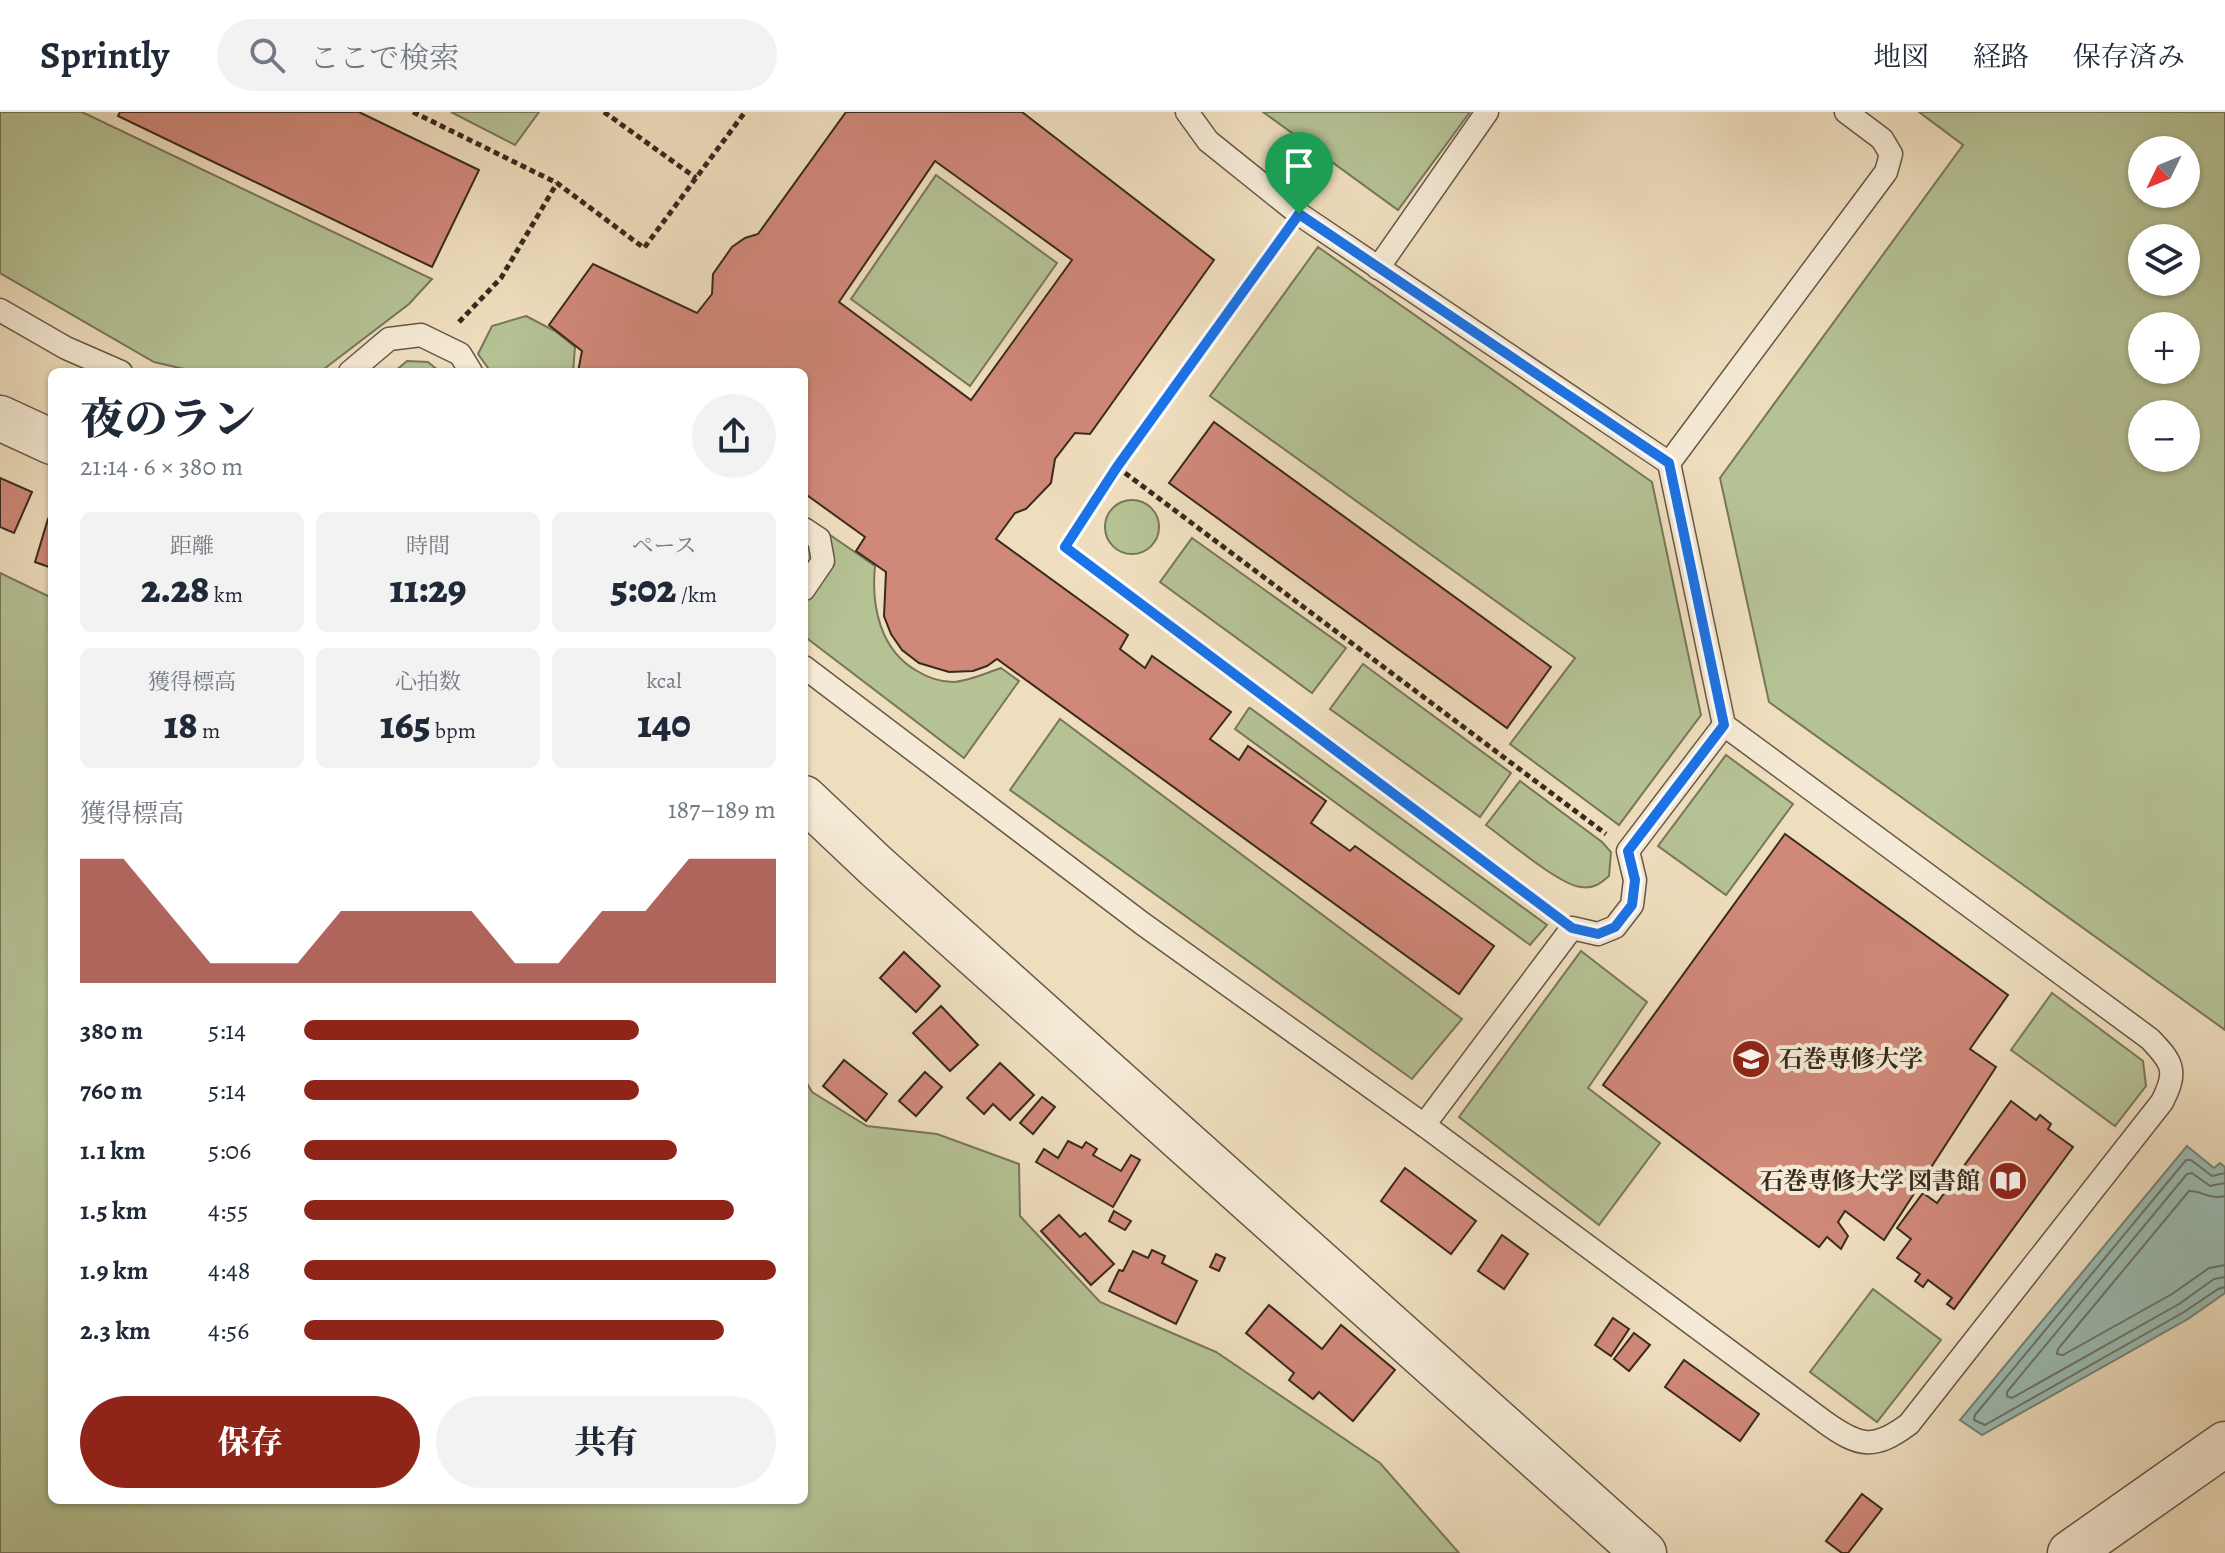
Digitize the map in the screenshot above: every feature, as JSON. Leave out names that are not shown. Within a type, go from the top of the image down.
[{"type":"street","points":[[0,418],[48,440]]},
{"type":"street","points":[[808,802],[900,888],[1644,1553]]},
{"type":"street","points":[[2070,1553],[2225,1444]]},
{"type":"lane","points":[[808,670],[1143,924],[1424,1125],[1850,1440],[1868,1444],[1890,1438],[1909,1424],[2162,1102],[2172,1083],[2169,1059],[2150,1039],[1724,725],[1669,463],[1299,214],[1208,141],[1187,112]]},
{"type":"lane","points":[[1378,268],[1487,112]]},
{"type":"lane","points":[[1669,463],[1886,172],[1891,154],[1882,139],[1846,112]]},
{"type":"lane","points":[[0,310],[66,348],[112,368]]},
{"type":"lane","points":[[355,368],[389,339],[421,335],[460,354],[469,368]]},
{"type":"lane","points":[[808,532],[819,539],[823,561],[808,583]]},
{"type":"lane","points":[[1424,1125],[1572,928],[1598,934],[1615,927],[1624,916],[1632,905],[1635,880],[1628,851],[1724,725]]},
{"type":"path","points":[[413,112],[557,183],[644,248],[745,112]]},
{"type":"path","points":[[604,112],[696,178]]},
{"type":"path","points":[[439,343],[501,278],[557,183]]},
{"type":"path","points":[[1299,214],[1117,467],[1065,547],[1572,928]]},
{"type":"path","points":[[1117,467],[1628,851]]},
{"type":"green space","points":[[0,112],[82,112],[432,279],[409,304],[325,368],[180,368],[154,362],[0,273]]},
{"type":"green space","points":[[451,112],[539,112],[515,145]]},
{"type":"green space","points":[[1263,112],[1470,112],[1398,210]]},
{"type":"green space","points":[[1919,112],[2225,112],[2225,1030],[1769,702],[1720,478],[1963,145]]},
{"type":"green space","points":[[936,175],[1057,263],[970,386],[851,299]]},
{"type":"green space","points":[[1318,247],[1652,482],[1701,715],[1619,825],[1510,744],[1575,658],[1210,396]]},
{"type":"green space","points":[[526,316],[555,331],[575,347],[573,368],[488,368],[478,354],[492,326]]},
{"type":"green space","points":[[407,361],[428,362],[435,368],[399,368]]},
{"type":"green space","points":[[1132,500],[1151,508],[1159,527],[1151,546],[1132,554],[1113,546],[1105,527],[1113,508]]},
{"type":"green space","points":[[808,520],[875,566],[875,596],[881,626],[886,639],[904,662],[925,675],[943,681],[965,680],[1001,668],[1019,681],[964,758],[808,639]]},
{"type":"green space","points":[[1192,538],[1346,648],[1312,693],[1160,582]]},
{"type":"green space","points":[[0,573],[48,596],[48,1504],[808,1504],[808,1085],[812,1092],[867,1126],[937,1134],[1019,1164],[1020,1216],[1100,1302],[1216,1352],[1380,1463],[1459,1553],[0,1553]]},
{"type":"green space","points":[[1363,664],[1511,773],[1480,817],[1330,709]]},
{"type":"green space","points":[[1249,708],[1547,925],[1530,945],[1235,729]]},
{"type":"green space","points":[[1060,719],[1462,1019],[1412,1079],[1010,790]]},
{"type":"green space","points":[[1726,755],[1793,804],[1726,895],[1658,846]]},
{"type":"green space","points":[[1520,781],[1602,842],[1611,852],[1609,876],[1593,887],[1571,884],[1486,825]]},
{"type":"green space","points":[[1581,951],[1647,1002],[1588,1088],[1660,1143],[1599,1225],[1459,1117]]},
{"type":"green space","points":[[2052,993],[2143,1061],[2146,1086],[2115,1126],[2011,1050]]},
{"type":"green space","points":[[1873,1289],[1941,1340],[1877,1422],[1810,1372]]},
{"type":"water","points":[[2187,1146],[2214,1168],[2220,1163],[2225,1167],[2225,1293],[2188,1319],[1982,1435],[1960,1420]]},
{"type":"building","points":[[120,112],[359,112],[479,170],[432,267],[118,116]]},
{"type":"building","points":[[846,112],[1022,112],[1214,260],[1090,434],[1075,433],[1055,459],[1051,483],[1026,509],[1015,513],[996,539],[1128,635],[1120,649],[1145,668],[1152,656],[1231,712],[1210,739],[1239,760],[1248,746],[1326,801],[1311,823],[1350,851],[1355,846],[1494,946],[1459,994],[997,659],[973,671],[949,672],[919,663],[902,650],[884,616],[886,572],[856,551],[865,537],[808,496],[808,368],[579,368],[582,351],[549,325],[593,264],[697,313],[712,294],[713,274],[732,247],[758,234]],"holes":[[[935,161],[1072,260],[971,400],[839,302]]]},
{"type":"building","points":[[1214,422],[1551,667],[1507,728],[1169,483]]},
{"type":"building","points":[[0,478],[32,492],[14,533],[0,527]]},
{"type":"building","points":[[48,519],[48,567],[35,562]]},
{"type":"building","points":[[1785,834],[2008,995],[1970,1049],[1996,1067],[1884,1240],[1845,1211],[1838,1222],[1848,1236],[1841,1249],[1827,1237],[1819,1247],[1603,1085]]},
{"type":"building","points":[[904,952],[940,986],[916,1012],[880,978]]},
{"type":"building","points":[[941,1006],[978,1045],[950,1071],[913,1033]]},
{"type":"building","points":[[844,1060],[887,1094],[866,1121],[823,1086]]},
{"type":"building","points":[[1000,1063],[1034,1095],[1010,1120],[993,1104],[984,1114],[967,1098]]},
{"type":"building","points":[[925,1072],[942,1087],[916,1116],[899,1101]]},
{"type":"building","points":[[1042,1097],[1055,1107],[1033,1134],[1020,1123]]},
{"type":"building","points":[[2011,1101],[2036,1120],[2040,1115],[2051,1124],[2048,1129],[2073,1147],[1954,1309],[1947,1304],[1952,1298],[1928,1280],[1923,1287],[1915,1281],[1920,1274],[1897,1258],[1911,1239],[1897,1228],[1923,1193],[1937,1203]]},
{"type":"building","points":[[1068,1141],[1082,1148],[1086,1142],[1097,1149],[1093,1155],[1121,1171],[1131,1155],[1140,1160],[1113,1207],[1036,1162],[1044,1149],[1058,1158]]},
{"type":"building","points":[[1405,1168],[1476,1221],[1451,1254],[1381,1201]]},
{"type":"building","points":[[1114,1211],[1131,1221],[1125,1230],[1109,1221]]},
{"type":"building","points":[[1059,1215],[1080,1237],[1085,1233],[1114,1264],[1091,1285],[1041,1231]]},
{"type":"building","points":[[1502,1235],[1528,1254],[1504,1289],[1478,1271]]},
{"type":"building","points":[[1152,1250],[1165,1256],[1162,1263],[1197,1281],[1176,1324],[1109,1291],[1133,1251],[1148,1258]]},
{"type":"building","points":[[1216,1254],[1225,1258],[1219,1271],[1210,1267]]},
{"type":"building","points":[[1269,1305],[1322,1349],[1341,1325],[1395,1370],[1353,1421],[1319,1392],[1313,1399],[1289,1380],[1294,1373],[1246,1333]]},
{"type":"building","points":[[1613,1318],[1629,1329],[1611,1356],[1595,1345]]},
{"type":"building","points":[[1634,1333],[1650,1345],[1629,1371],[1614,1359]]},
{"type":"building","points":[[1684,1360],[1759,1414],[1740,1441],[1665,1387]]},
{"type":"building","points":[[1862,1494],[1882,1509],[1848,1553],[1842,1553],[1826,1541]]},
{"type":"place","name":"石巻専修大学","points":[[1751,1059]]},
{"type":"place","name":"石巻専修大学 図書館","points":[[2008,1181]]},
{"type":"route","points":[[1299,214],[1669,463],[1724,725],[1628,851],[1635,880],[1632,905],[1615,927],[1598,934],[1572,928],[1065,547],[1117,467],[1299,214]]}]
